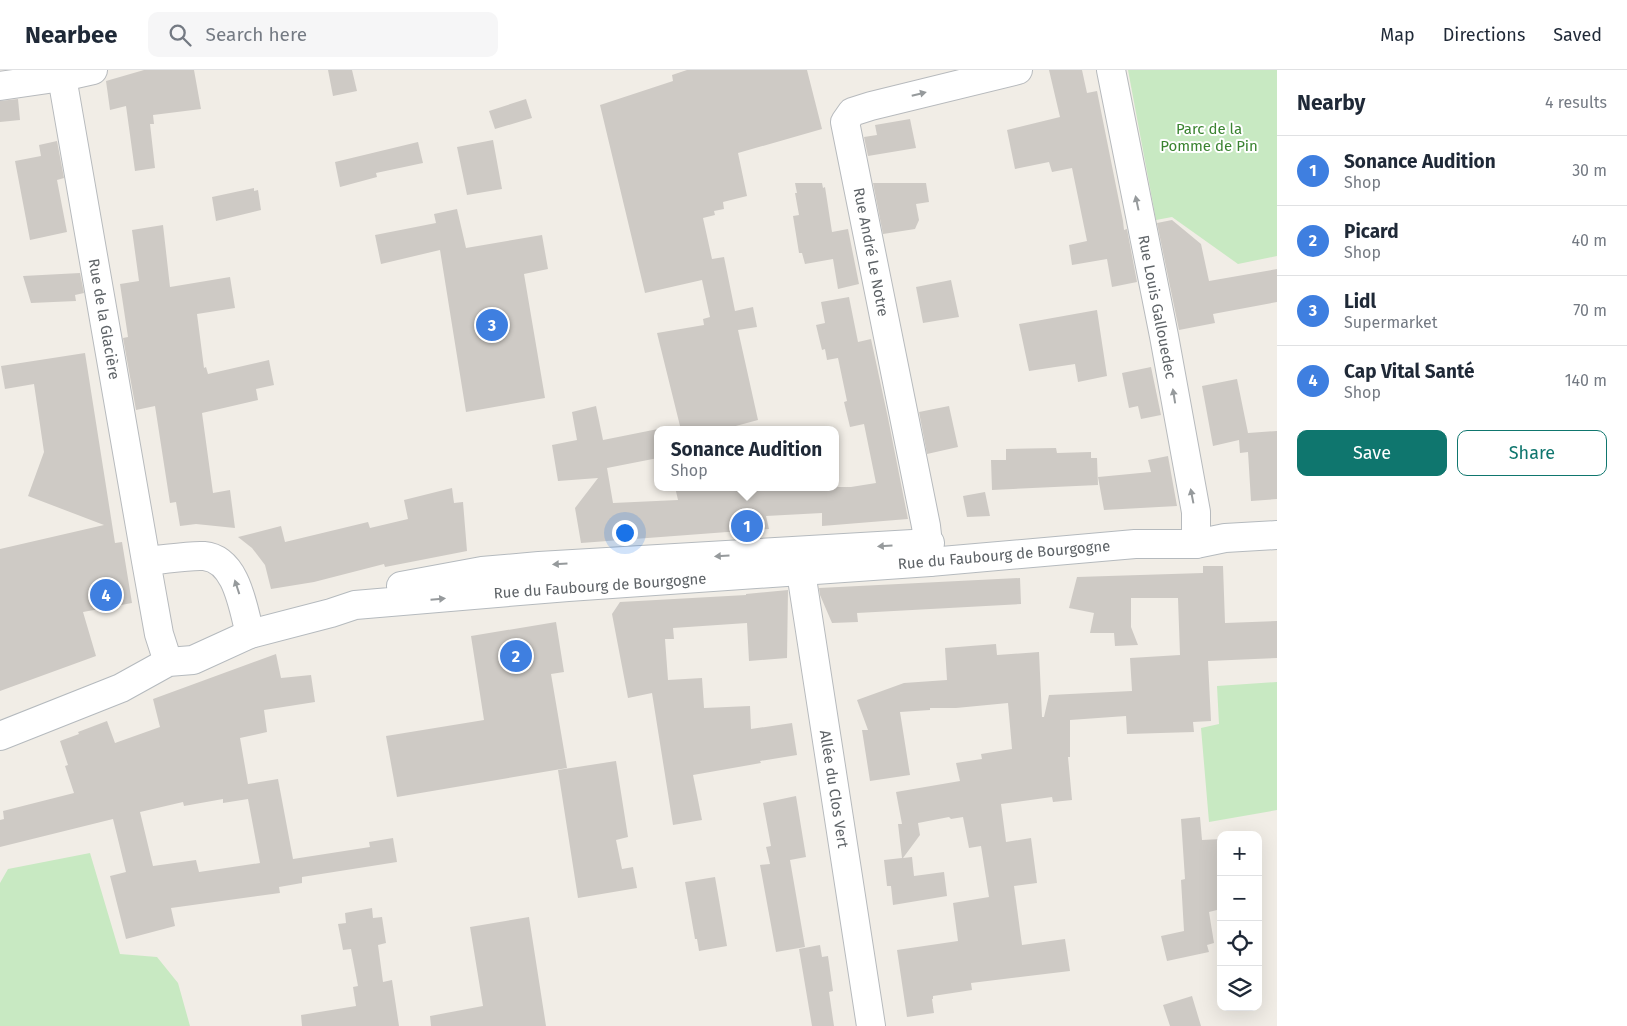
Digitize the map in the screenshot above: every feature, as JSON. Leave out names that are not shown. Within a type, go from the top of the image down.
[{"type":"street","points":[[0,86],[62,77],[93,70]]},
{"type":"street","name":"Rue André Le Notre","points":[[929,552],[924,516],[846,122],[852,112],[1018,70]]},
{"type":"street","name":"Rue Louis Gallouedec","points":[[1111,70],[1164,336],[1196,512],[1196,537]]},
{"type":"street","name":"Rue de la Glacière","points":[[62,77],[159,634],[166,657]]},
{"type":"street","name":"Rue du Faubourg de Bourgogne","points":[[0,726],[166,657],[194,660],[249,628],[331,614],[355,605],[568,587],[801,562],[929,552],[1135,544],[1196,537],[1225,538],[1277,535]]},
{"type":"street","points":[[146,561],[205,556],[216,559],[232,574],[249,628]]},
{"type":"street","name":"Allée du Clos Vert","points":[[801,562],[871,1026]]},
{"type":"street","name":"Rue du Faubourg de Bourgogne","points":[[0,736],[121,688],[166,657]]},
{"type":"street","name":"Rue du Faubourg de Bourgogne","points":[[0,720],[78,693]]},
{"type":"green space","name":"Parc de la Pomme de Pin","points":[[1128,70],[1277,70],[1277,256],[1238,264],[1172,217],[1156,220]]},
{"type":"green space","points":[[1277,682],[1277,810],[1209,822],[1201,728],[1219,724],[1217,686]]},
{"type":"green space","points":[[90,853],[120,954],[157,957],[178,983],[190,1026],[0,1026],[0,883],[8,869]]},
{"type":"building","points":[[144,70],[194,70],[201,109],[153,115],[154,124],[150,124],[155,168],[135,171],[126,106],[110,110],[106,81]]},
{"type":"building","points":[[328,70],[352,70],[357,91],[333,96]]},
{"type":"building","points":[[687,70],[807,70],[822,129],[738,153],[747,196],[723,202],[724,209],[714,211],[715,215],[703,218],[712,259],[724,257],[735,311],[753,307],[757,327],[738,330],[758,420],[736,426],[680,426],[657,333],[704,325],[703,319],[710,317],[702,280],[645,293],[600,105],[673,81],[672,75]]},
{"type":"building","points":[[1049,70],[1082,70],[1087,93],[1097,91],[1124,230],[1127,229],[1137,282],[1112,287],[1107,259],[1072,265],[1069,245],[1087,241],[1072,168],[1052,172],[1049,162],[1015,169],[1007,130],[1060,117]]},
{"type":"building","points":[[18,99],[20,120],[0,122],[0,101]]},
{"type":"building","points":[[526,99],[532,118],[495,129],[489,111]]},
{"type":"building","points":[[910,119],[916,148],[868,156],[864,137],[877,135],[875,125]]},
{"type":"building","points":[[493,140],[502,189],[467,195],[457,147]]},
{"type":"building","points":[[57,141],[64,178],[57,180],[67,232],[30,240],[15,161],[41,156],[39,145]]},
{"type":"building","points":[[418,142],[423,163],[376,173],[377,177],[340,187],[335,162]]},
{"type":"building","points":[[795,183],[822,183],[823,188],[825,187],[832,232],[848,229],[859,284],[838,289],[833,259],[805,264],[802,253],[799,253],[793,216],[799,215]]},
{"type":"building","points":[[873,183],[926,183],[929,202],[916,204],[919,220],[915,229],[883,234]]},
{"type":"building","points":[[254,188],[254,191],[258,190],[261,210],[216,221],[212,197]]},
{"type":"building","points":[[457,209],[466,248],[542,235],[548,269],[524,274],[545,398],[466,412],[440,250],[381,264],[375,235],[436,223],[434,214]]},
{"type":"building","points":[[1172,220],[1201,244],[1209,281],[1277,269],[1277,302],[1213,314],[1215,323],[1179,330],[1157,223]]},
{"type":"building","points":[[163,225],[170,287],[230,277],[235,308],[197,314],[204,368],[206,367],[208,374],[269,360],[274,385],[256,389],[258,400],[202,413],[213,493],[230,490],[235,528],[196,524],[180,526],[176,502],[170,503],[155,406],[136,410],[123,338],[128,337],[120,284],[139,281],[132,230]]},
{"type":"building","points":[[80,273],[84,293],[75,295],[76,301],[31,303],[23,276]]},
{"type":"building","points":[[951,280],[959,317],[923,323],[916,287]]},
{"type":"building","points":[[849,297],[858,342],[871,339],[908,519],[822,526],[822,513],[766,516],[769,529],[581,543],[575,508],[598,478],[558,481],[552,445],[577,440],[572,412],[596,406],[603,440],[654,430],[654,459],[607,468],[613,503],[678,500],[676,491],[839,491],[839,487],[876,483],[864,424],[850,427],[844,402],[847,401],[838,358],[827,360],[825,349],[822,350],[816,325],[825,323],[821,302]]},
{"type":"building","points":[[1097,310],[1107,376],[1078,382],[1075,364],[1029,371],[1019,324]]},
{"type":"building","points":[[85,353],[115,543],[122,542],[132,603],[83,612],[96,656],[0,691],[0,549],[104,525],[28,496],[44,452],[34,384],[5,389],[1,366]]},
{"type":"building","points":[[1151,367],[1161,415],[1141,419],[1138,406],[1129,408],[1122,373]]},
{"type":"building","points":[[1237,379],[1248,433],[1277,431],[1277,499],[1251,501],[1248,452],[1240,453],[1239,440],[1213,446],[1202,386]]},
{"type":"building","points":[[949,406],[958,447],[927,454],[919,412]]},
{"type":"building","points":[[1056,448],[1057,453],[1091,452],[1091,458],[1097,458],[1098,485],[992,490],[991,460],[1006,460],[1006,449]]},
{"type":"building","points":[[1168,456],[1177,506],[1104,510],[1098,477],[1151,472],[1148,460]]},
{"type":"building","points":[[452,488],[454,503],[463,502],[467,551],[385,567],[384,564],[314,582],[271,589],[265,565],[252,548],[238,537],[281,526],[285,542],[368,522],[370,528],[408,519],[404,500]]},
{"type":"building","points":[[985,492],[990,516],[967,517],[963,496]]},
{"type":"building","points":[[1203,566],[1223,566],[1225,623],[1277,621],[1277,658],[1208,661],[1211,721],[1193,722],[1194,732],[1127,734],[1126,716],[1070,720],[1070,757],[1068,757],[1072,800],[1053,802],[1052,797],[1001,804],[1006,842],[1031,838],[1037,883],[1014,886],[1022,945],[1065,939],[1070,971],[971,983],[972,990],[933,996],[934,1013],[907,1017],[897,950],[958,941],[953,903],[989,897],[981,846],[969,848],[963,817],[951,819],[949,817],[918,823],[920,835],[903,858],[912,857],[914,876],[944,872],[947,896],[893,905],[891,886],[887,886],[884,860],[902,858],[898,824],[902,824],[896,792],[960,781],[956,763],[982,759],[981,754],[1012,749],[1008,703],[900,712],[910,775],[870,781],[862,730],[868,730],[857,700],[904,683],[947,680],[945,648],[996,644],[997,655],[1039,652],[1042,717],[1044,717],[1049,695],[1132,691],[1130,658],[1180,655],[1178,598],[1131,598],[1131,627],[1138,645],[1115,646],[1114,633],[1090,633],[1094,613],[1069,608],[1077,577],[1203,573]]},
{"type":"building","points":[[1020,578],[1021,604],[857,613],[858,622],[832,623],[819,588]]},
{"type":"building","points":[[788,590],[787,658],[749,661],[747,623],[673,628],[674,639],[665,639],[668,680],[702,678],[704,708],[750,706],[751,729],[792,723],[797,755],[693,775],[702,820],[673,825],[652,693],[628,698],[612,614],[620,602],[746,595]]},
{"type":"building","points":[[556,622],[564,672],[551,674],[567,768],[397,797],[386,736],[484,720],[471,636]]},
{"type":"building","points":[[276,654],[281,678],[311,675],[315,702],[264,710],[267,732],[240,738],[248,784],[278,779],[293,859],[370,847],[369,842],[393,838],[397,862],[302,877],[302,883],[279,887],[280,893],[171,908],[175,926],[126,939],[110,876],[126,872],[113,819],[0,847],[0,820],[4,819],[3,811],[74,793],[65,766],[68,765],[60,741],[107,721],[115,743],[160,727],[153,699]],"holes":[[[223,799],[223,803],[248,799],[260,863],[199,872],[196,860],[153,866],[140,812],[183,802],[184,806]]]},
{"type":"building","points":[[616,761],[628,837],[616,840],[622,869],[633,867],[637,888],[578,898],[558,770]]},
{"type":"building","points":[[796,796],[806,857],[790,860],[805,947],[776,952],[760,865],[770,864],[766,847],[771,846],[763,803]]},
{"type":"building","points":[[1200,817],[1202,840],[1217,839],[1217,910],[1209,912],[1214,943],[1207,945],[1209,952],[1167,961],[1161,936],[1184,931],[1181,880],[1185,879],[1181,819]]},
{"type":"building","points":[[715,877],[727,946],[699,951],[697,939],[695,939],[685,882]]},
{"type":"building","points":[[372,908],[373,918],[382,917],[386,943],[378,945],[383,982],[392,980],[399,1026],[302,1026],[301,1015],[356,1006],[353,987],[358,986],[351,949],[343,950],[338,924],[346,923],[345,913]]},
{"type":"building","points":[[529,917],[546,1026],[431,1026],[430,1016],[483,1006],[470,927]]},
{"type":"building","points":[[820,945],[822,957],[828,956],[833,991],[829,992],[834,1026],[812,1026],[799,949]]},
{"type":"building","points":[[1192,996],[1201,1026],[1170,1026],[1163,1005]]},
{"type":"place","name":"Lidl","points":[[492,325]]},
{"type":"place","name":"Sonance Audition","points":[[747,526]]},
{"type":"place","name":"Cap Vital Santé","points":[[106,595]]},
{"type":"place","name":"Picard","points":[[516,656]]}]
